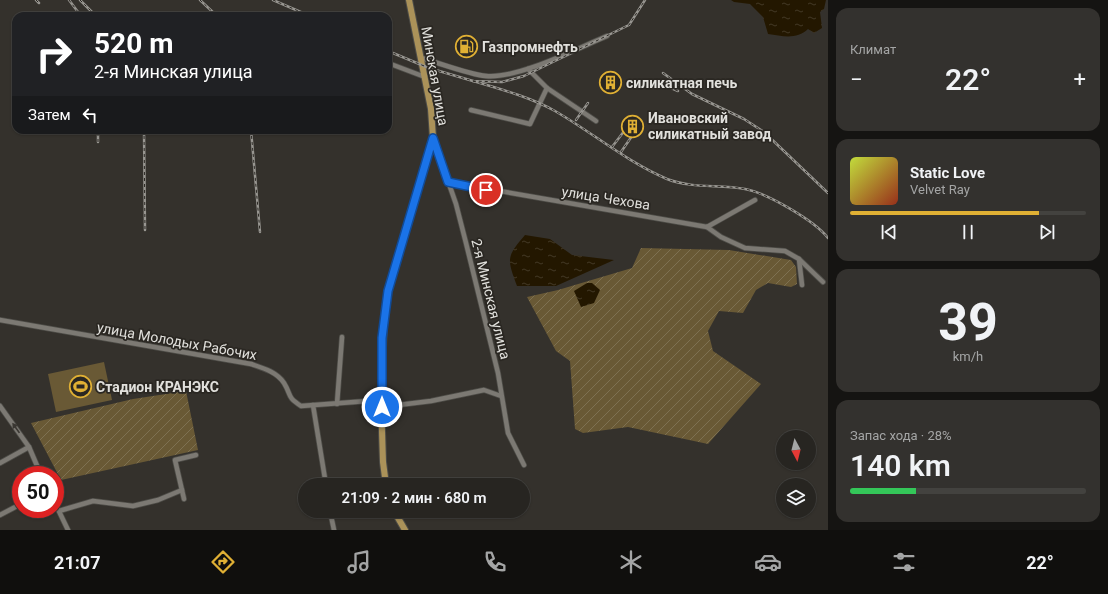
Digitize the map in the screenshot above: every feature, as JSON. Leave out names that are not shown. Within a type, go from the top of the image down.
[{"type":"main road","name":"Минская улица","points":[[386,478],[382,404],[382,338],[388,291],[433,138],[432,116],[409,0]]},
{"type":"main road","points":[[398,518],[405,530]]},
{"type":"street","points":[[421,58],[485,76],[505,76],[528,69],[607,36]]},
{"type":"street","points":[[392,65],[425,77]]},
{"type":"street","points":[[528,69],[547,88],[596,121]]},
{"type":"street","points":[[471,110],[530,124],[547,88]]},
{"type":"street","name":"2-я Минская улица","points":[[433,138],[466,243],[498,372],[508,433],[524,466]]},
{"type":"street","name":"улица Чехова","points":[[448,182],[707,227]]},
{"type":"street","points":[[755,200],[707,227],[721,237],[744,248],[785,252],[799,259],[823,282]]},
{"type":"street","points":[[799,259],[802,285]]},
{"type":"street","name":"улица Молодых Рабочих","points":[[0,320],[251,364],[268,370],[279,377],[285,384],[290,399],[301,406],[431,401],[484,390],[501,396]]},
{"type":"street","points":[[337,404],[342,337]]},
{"type":"street","points":[[313,405],[325,478]]},
{"type":"street","points":[[0,406],[29,447],[37,466]]},
{"type":"street","points":[[0,416],[5,413]]},
{"type":"street","points":[[0,463],[29,447]]},
{"type":"street","points":[[184,499],[175,460],[196,455]]},
{"type":"street","points":[[64,510],[93,501],[133,506],[158,500],[182,490]]},
{"type":"street","points":[[0,515],[12,509]]},
{"type":"street","points":[[62,518],[66,529]]},
{"type":"street","points":[[331,518],[334,530]]},
{"type":"shaded area","points":[[641,248],[729,250],[791,260],[796,267],[797,284],[791,287],[768,283],[756,290],[743,313],[719,311],[708,331],[713,351],[761,384],[708,444],[628,427],[583,433],[575,429],[570,361],[556,351],[527,297],[558,290],[632,268]]},
{"type":"shaded area","name":"Стадион КРАНЭКС","points":[[104,362],[112,400],[56,412],[48,374]]},
{"type":"shaded area","points":[[186,391],[198,450],[64,479],[64,466],[54,466],[31,423],[133,399]]},
{"type":"water","points":[[731,0],[826,0],[824,9],[820,12],[822,28],[814,33],[808,29],[799,35],[794,36],[768,34],[763,17],[750,4],[734,2]]},
{"type":"water","points":[[525,235],[550,239],[572,255],[614,260],[556,286],[517,286],[511,270],[510,259],[514,248]]},
{"type":"water","points":[[587,283],[592,283],[600,290],[594,303],[581,307],[574,291]]},
{"type":"railway","points":[[36,0],[39,3]]},
{"type":"railway","points":[[69,0],[78,12]]},
{"type":"railway","points":[[80,0],[92,12]]},
{"type":"railway","points":[[200,0],[213,12]]},
{"type":"railway","points":[[273,0],[301,12]]},
{"type":"railway","points":[[392,53],[429,68],[473,81],[502,82],[524,76],[629,25],[645,0]]},
{"type":"railway","points":[[663,73],[692,94],[744,119],[764,132],[828,193]]},
{"type":"railway","points":[[473,81],[515,94],[555,111],[624,156],[667,179],[686,184],[745,189],[765,196],[802,216],[822,231],[828,238]]},
{"type":"railway","points":[[664,85],[678,91]]},
{"type":"railway","points":[[576,120],[588,103]]},
{"type":"railway","points":[[612,147],[625,130]]},
{"type":"railway","points":[[98,134],[98,142]]},
{"type":"railway","points":[[144,134],[145,230]]},
{"type":"railway","points":[[251,134],[260,232]]},
{"type":"railway","points":[[621,152],[632,136]]},
{"type":"place","name":"Газпромнефть","points":[[467,47]]},
{"type":"place","name":"силикатная печь","points":[[611,83]]},
{"type":"place","name":"Ивановский силикатный завод","points":[[633,126]]},
{"type":"place","name":"Стадион КРАНЭКС","points":[[80,387]]},
{"type":"route","points":[[382,407],[382,338],[388,291],[433,138],[448,182],[486,190]]}]
